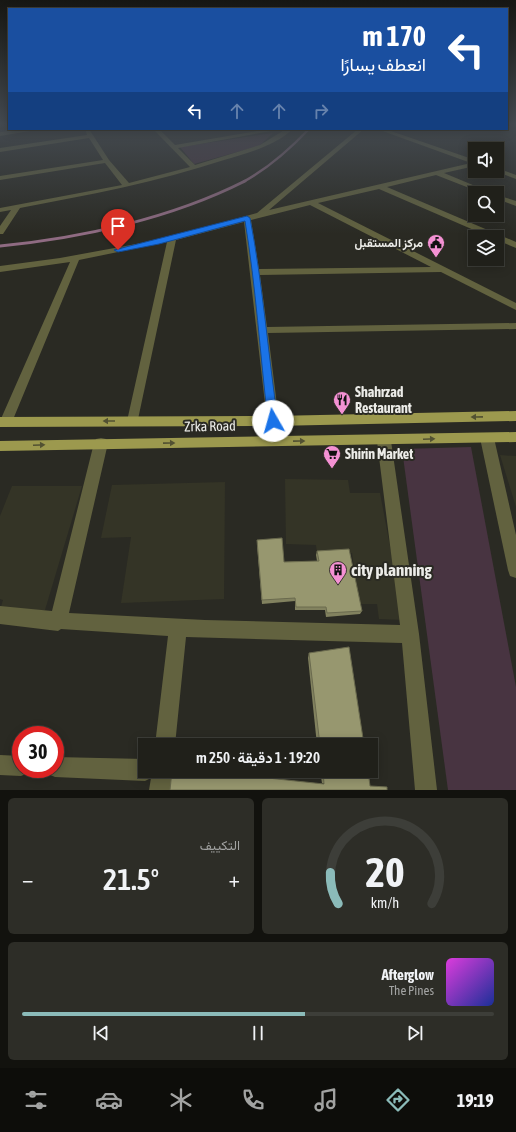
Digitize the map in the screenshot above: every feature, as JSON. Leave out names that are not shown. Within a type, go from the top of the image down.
[{"type":"main road","name":"Zrka Road","points":[[3,422],[273,421],[516,416]]},
{"type":"main road","name":"Zrka Road","points":[[0,446],[101,443],[516,437]]},
{"type":"street","points":[[187,160],[194,168]]},
{"type":"street","points":[[0,210],[127,186],[219,160]]},
{"type":"street","points":[[259,215],[324,160]]},
{"type":"street","points":[[0,178],[107,162],[127,186]]},
{"type":"street","points":[[0,269],[76,258],[172,238],[259,215],[468,165]]},
{"type":"street","points":[[437,173],[470,186]]},
{"type":"street","points":[[504,173],[516,177]]},
{"type":"street","points":[[381,186],[516,245]]},
{"type":"street","points":[[504,200],[516,204]]},
{"type":"street","points":[[312,203],[516,307]]},
{"type":"street","points":[[0,232],[18,206]]},
{"type":"street","points":[[247,218],[257,272],[261,330],[273,421]]},
{"type":"street","points":[[133,421],[172,238]]},
{"type":"street","points":[[3,422],[76,258]]},
{"type":"street","points":[[257,272],[443,270]]},
{"type":"street","points":[[261,330],[516,326]]},
{"type":"street","points":[[487,438],[516,570]]},
{"type":"street","points":[[384,440],[410,634],[426,790]]},
{"type":"street","points":[[58,622],[101,443]]},
{"type":"street","points":[[0,615],[58,622],[178,629],[410,634]]},
{"type":"street","points":[[166,738],[178,629]]},
{"type":"street","points":[[0,765],[12,766]]},
{"type":"street","points":[[64,767],[138,770]]},
{"type":"street","points":[[160,790],[161,778]]},
{"type":"shaded area","points":[[191,160],[209,160],[194,164]]},
{"type":"shaded area","points":[[471,447],[516,687],[516,790],[448,790],[402,449]]},
{"type":"shaded area","points":[[500,455],[516,456],[516,507]]},
{"type":"shaded area","name":"city planning","points":[[285,479],[348,480],[350,493],[380,493],[404,620],[379,619],[377,604],[359,604],[352,553],[317,552],[316,545],[286,544]]},
{"type":"shaded area","points":[[225,482],[224,599],[121,603],[131,537],[101,538],[112,485]]},
{"type":"shaded area","points":[[12,486],[82,486],[45,610],[0,610],[3,600],[0,599],[0,516]]},
{"type":"building","points":[[282,538],[284,562],[319,561],[317,551],[349,549],[362,611],[327,613],[326,607],[296,607],[295,598],[262,600],[257,540]]},
{"type":"building","points":[[349,647],[363,738],[319,738],[309,653]]},
{"type":"building","points":[[171,778],[268,778],[324,784],[324,778],[369,778],[370,786],[387,787],[387,790],[170,790]]},
{"type":"waterway","points":[[243,182],[276,160]]},
{"type":"waterway","points":[[0,246],[63,238],[94,232],[157,216],[187,206],[243,182]]},
{"type":"place","name":"مركز المستقبل","points":[[436,258]]},
{"type":"place","name":"Shahrzad Restaurant","points":[[342,415]]},
{"type":"place","name":"Shirin Market","points":[[332,469]]},
{"type":"place","name":"city planning","points":[[338,585]]},
{"type":"route","points":[[118,250],[159,242],[247,218],[257,272],[261,330],[273,421]]}]
